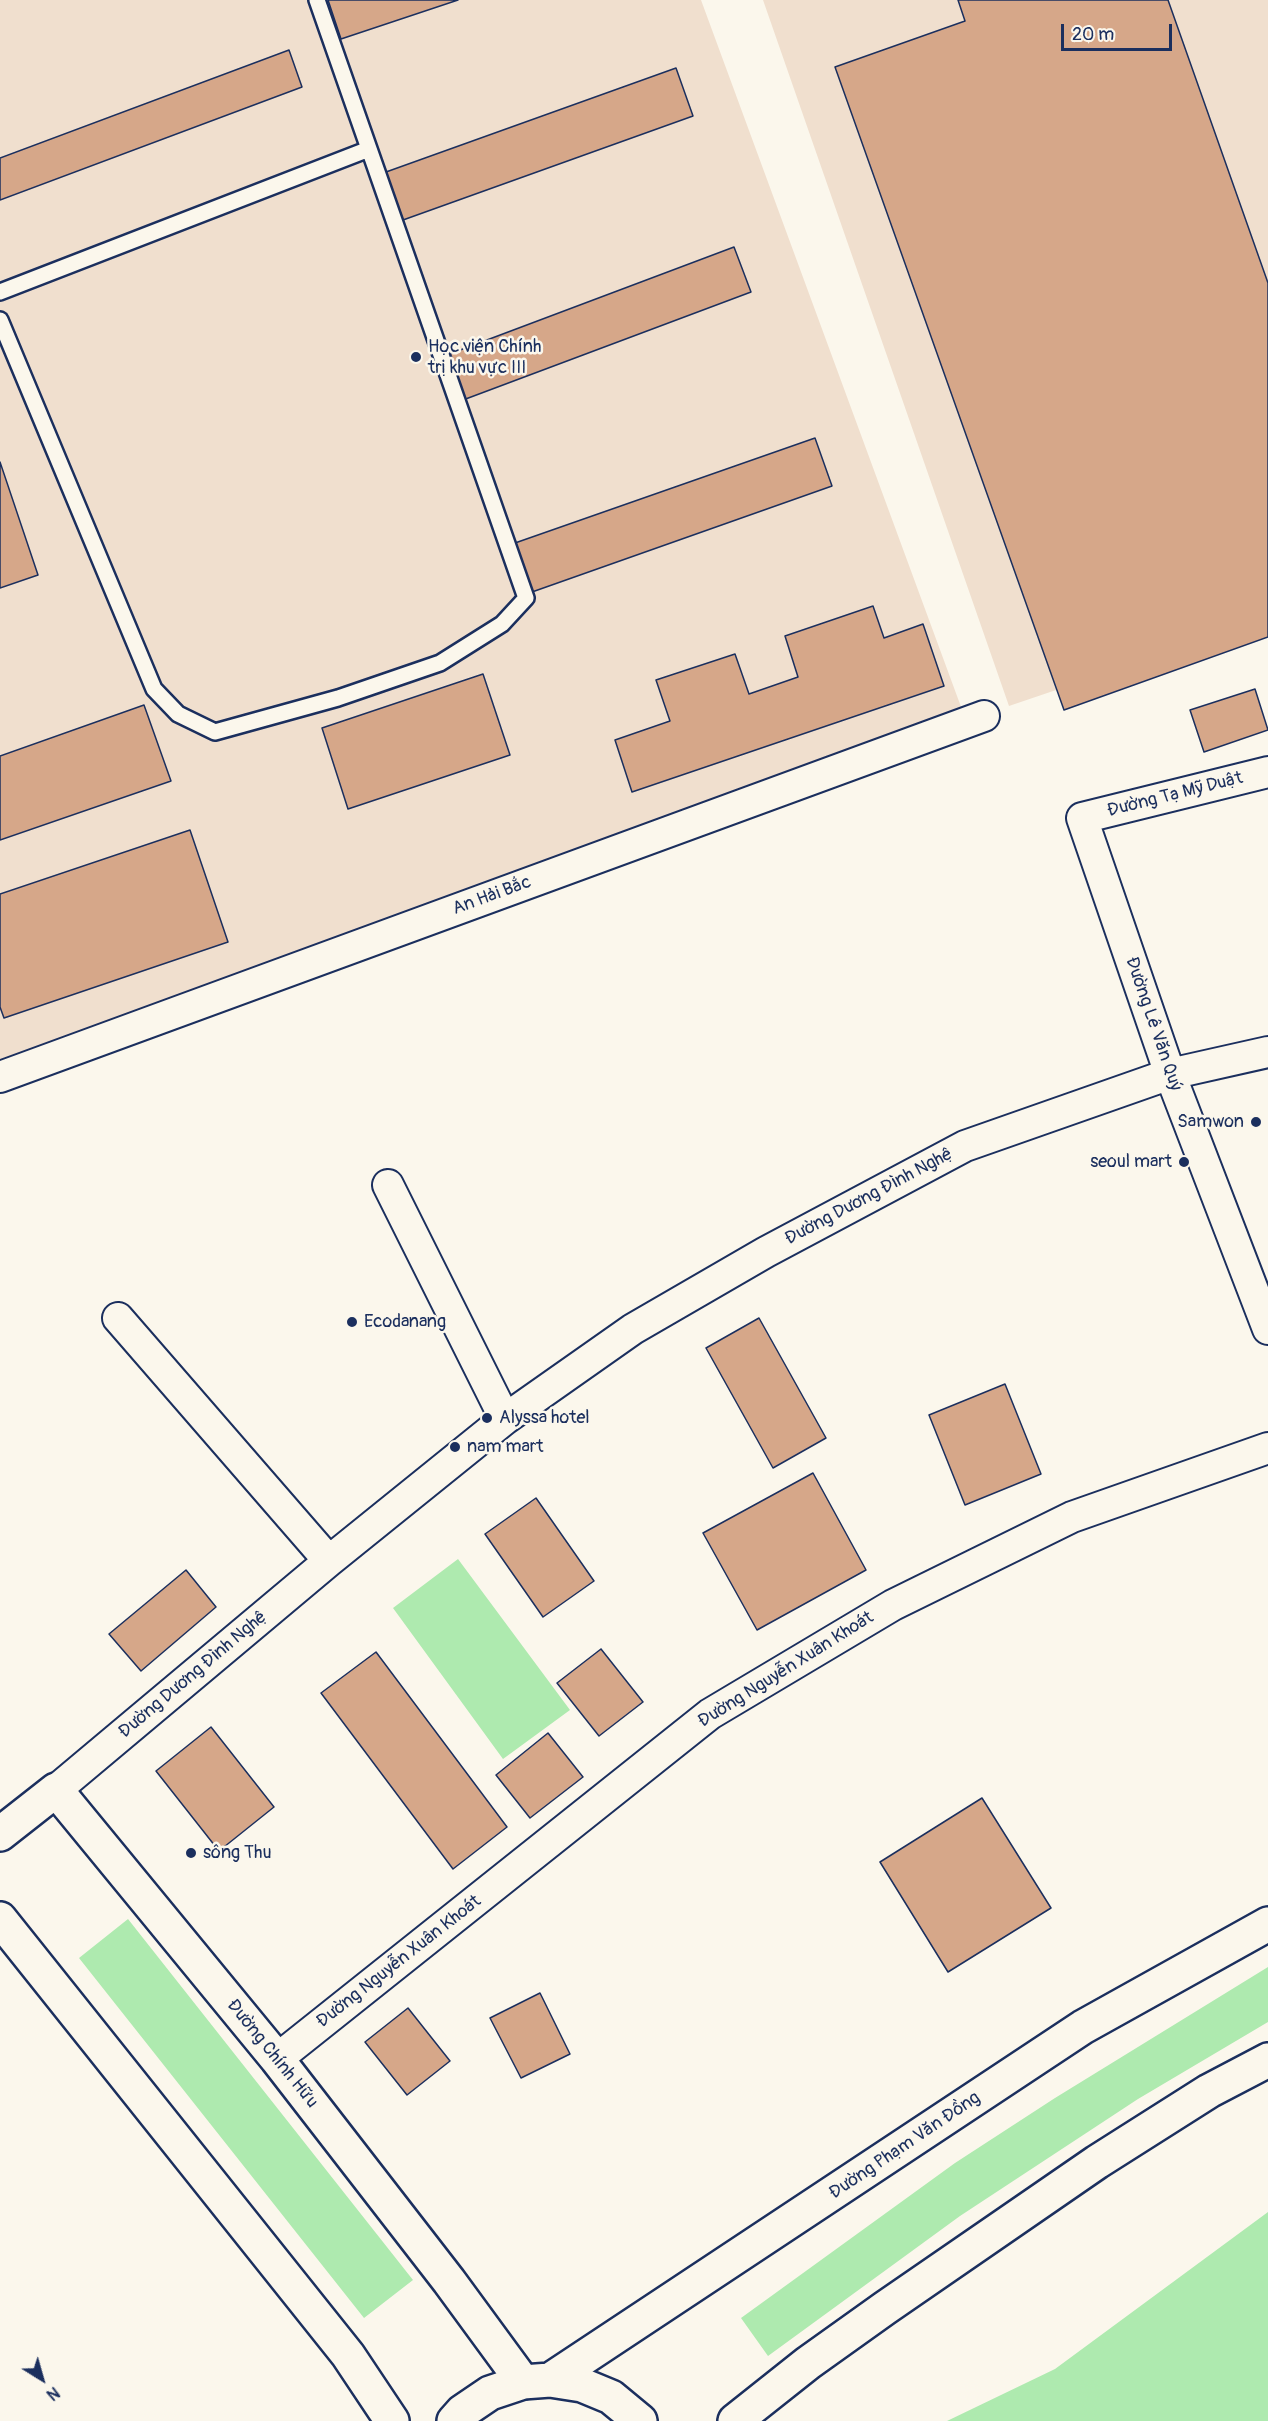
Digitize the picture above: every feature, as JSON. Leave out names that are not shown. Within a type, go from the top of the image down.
[{"type":"main road","name":"Đường Chính Hữu","points":[[56,1790],[278,2059],[449,2281],[537,2381]]},
{"type":"main road","points":[[0,1834],[56,1790]]},
{"type":"main road","points":[[0,1919],[348,2355],[392,2421]]},
{"type":"main road","name":"Đường Phạm Văn Đồng","points":[[537,2381],[1083,2027],[1268,1924]]},
{"type":"main road","points":[[735,2421],[802,2368],[885,2308],[1097,2162],[1209,2091],[1268,2060]]},
{"type":"main road","points":[[454,2421],[462,2412],[490,2393],[537,2381],[582,2385],[611,2397],[639,2421]]},
{"type":"street","name":"An Hải Bắc","points":[[0,1077],[984,716]]},
{"type":"street","name":"Đường Tạ Mỹ Duật","points":[[1082,818],[1268,772]]},
{"type":"street","name":"Đường Lê Văn Quý","points":[[1082,818],[1170,1074],[1268,1329]]},
{"type":"street","name":"Đường Dương Đình Nghệ","points":[[56,1790],[329,1561],[505,1419],[633,1329],[766,1252],[965,1146],[1170,1074],[1268,1052]]},
{"type":"street","points":[[388,1185],[505,1419]]},
{"type":"street","points":[[118,1318],[329,1561]]},
{"type":"street","name":"Đường Nguyễn Xuân Khoát","points":[[278,2059],[710,1714],[893,1605],[1072,1517],[1268,1448]]},
{"type":"lane","points":[[0,320],[154,689],[178,714],[215,732],[338,698],[440,663],[502,624],[526,598],[317,0]]},
{"type":"lane","points":[[0,292],[369,149]]},
{"type":"shaded area","name":"Học viện Chính trị khu vực III","points":[[0,0],[701,0],[964,715],[0,1074]]},
{"type":"shaded area","points":[[763,0],[1268,0],[1268,618],[1009,706]]},
{"type":"green space","points":[[458,1559],[570,1710],[503,1759],[393,1608]]},
{"type":"green space","points":[[128,1919],[413,2280],[364,2318],[79,1958]]},
{"type":"green space","points":[[1268,1967],[1268,2022],[1138,2099],[960,2216],[768,2356],[741,2318],[955,2163],[1055,2098]]},
{"type":"green space","points":[[1268,2212],[1268,2421],[947,2421],[1055,2369]]},
{"type":"building","points":[[328,0],[458,0],[341,39]]},
{"type":"building","points":[[958,0],[1168,0],[1268,283],[1268,637],[1064,710],[835,67],[965,21]]},
{"type":"building","points":[[289,50],[302,87],[0,200],[0,158]]},
{"type":"building","points":[[676,68],[693,116],[403,220],[386,172]]},
{"type":"building","points":[[734,247],[751,292],[463,400],[447,355]]},
{"type":"building","points":[[815,438],[832,486],[532,592],[515,543]]},
{"type":"building","points":[[0,462],[38,575],[0,588]]},
{"type":"building","points":[[873,606],[884,638],[923,624],[944,686],[632,792],[615,740],[670,721],[656,680],[735,654],[749,694],[798,677],[785,636]]},
{"type":"building","points":[[483,674],[510,755],[348,809],[322,728]]},
{"type":"building","points":[[1255,689],[1268,730],[1204,752],[1190,710]]},
{"type":"building","points":[[144,705],[171,781],[0,840],[0,756]]},
{"type":"building","points":[[190,830],[228,942],[4,1018],[0,1007],[0,894]]},
{"type":"building","points":[[759,1318],[826,1438],[773,1468],[706,1348]]},
{"type":"building","points":[[1005,1384],[1041,1474],[965,1505],[929,1415]]},
{"type":"building","points":[[813,1473],[866,1570],[757,1630],[703,1533]]},
{"type":"building","points":[[536,1498],[594,1581],[543,1617],[485,1534]]},
{"type":"building","points":[[186,1570],[216,1607],[141,1671],[109,1634]]},
{"type":"building","points":[[601,1649],[643,1702],[599,1736],[557,1683]]},
{"type":"building","points":[[376,1652],[507,1827],[453,1869],[321,1693]]},
{"type":"building","points":[[211,1727],[274,1807],[219,1851],[156,1771]]},
{"type":"building","points":[[548,1733],[583,1777],[530,1818],[496,1775]]},
{"type":"building","points":[[982,1798],[1051,1908],[948,1972],[880,1862]]},
{"type":"building","points":[[540,1993],[570,2054],[521,2078],[490,2018]]},
{"type":"building","points":[[408,2008],[450,2061],[407,2095],[365,2042]]},
{"type":"place","name":"Học viện Chính trị khu vực III","points":[[416,357]]},
{"type":"place","name":"Samwon","points":[[1256,1122]]},
{"type":"place","name":"seoul mart","points":[[1184,1162]]},
{"type":"place","name":"Ecodanang","points":[[352,1322]]},
{"type":"place","name":"Alyssa hotel","points":[[487,1418]]},
{"type":"place","name":"nam mart","points":[[455,1447]]},
{"type":"place","name":"sông Thu","points":[[191,1853]]}]
